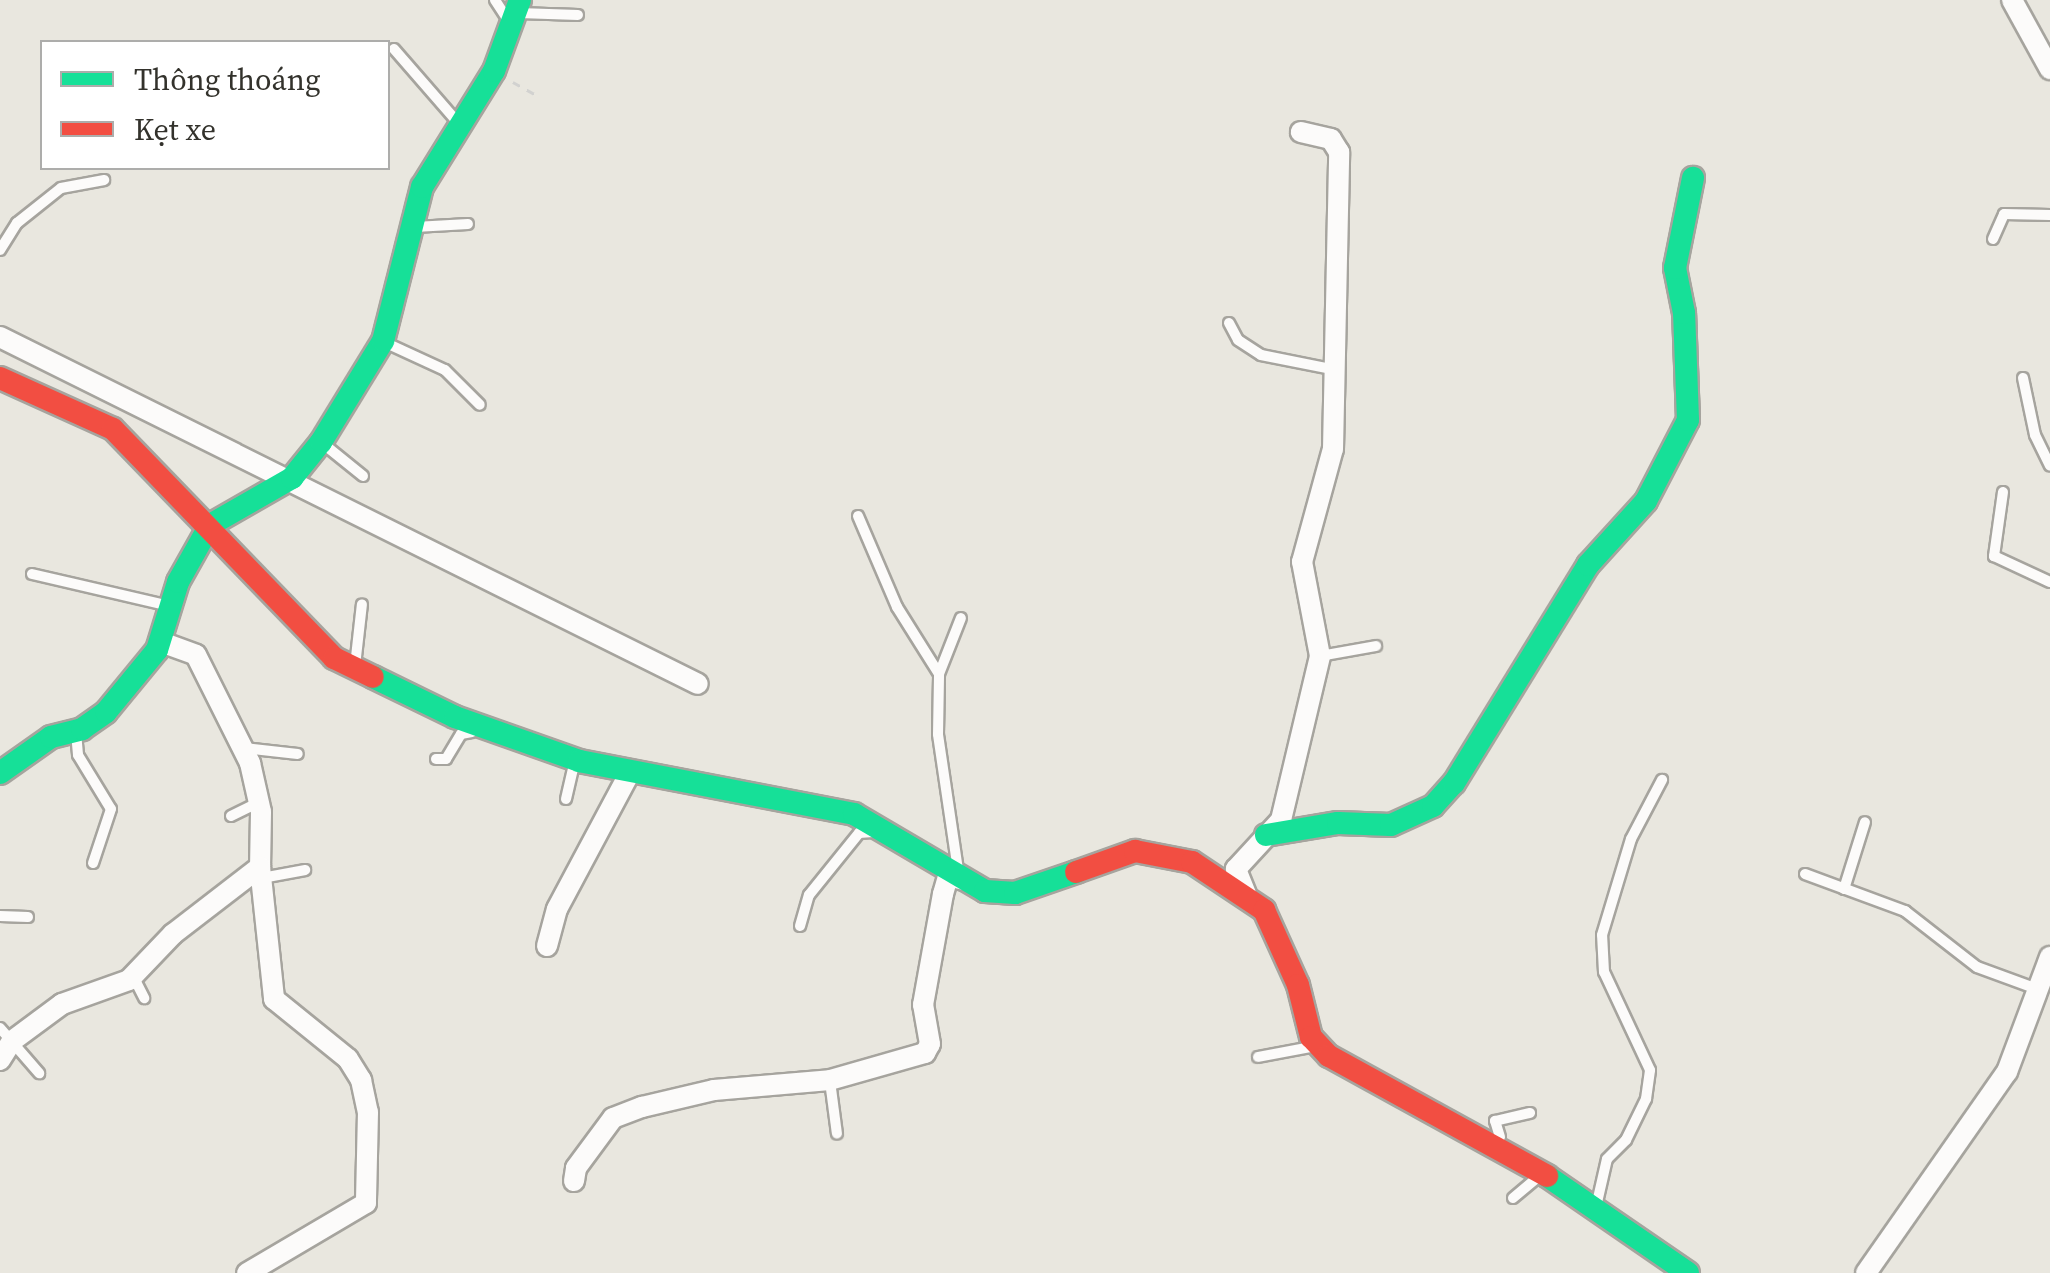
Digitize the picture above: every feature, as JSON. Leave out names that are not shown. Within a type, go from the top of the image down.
[{"type":"street","points":[[2012,0],[2050,68]]},
{"type":"street","points":[[0,773],[51,737],[76,731],[106,712],[161,642],[170,606],[210,525],[292,478],[320,442],[383,341],[422,187],[494,71],[517,13]]},
{"type":"street","points":[[1246,894],[1236,868],[1281,820],[1320,656],[1302,562],[1331,470],[1340,152],[1331,139],[1300,132]]},
{"type":"street","points":[[1266,835],[1338,823],[1391,825],[1433,806],[1454,783],[1588,565],[1646,500],[1688,420],[1684,313],[1675,268],[1693,178]]},
{"type":"street","points":[[0,337],[292,478],[698,684]]},
{"type":"street","points":[[0,378],[99,419],[354,672],[488,730],[630,772],[832,808],[884,830],[985,891],[1015,893],[1149,850],[1192,862],[1246,894],[1264,910],[1283,946],[1317,1046],[1504,1147],[1688,1273]]},
{"type":"street","points":[[161,642],[196,655],[243,748],[259,802],[260,873],[274,999],[333,1044],[361,1080],[371,1194],[353,1216],[308,1232],[247,1273]]},
{"type":"street","points":[[548,946],[557,909],[630,772]]},
{"type":"street","points":[[0,1060],[6,1034],[62,1004],[133,976],[173,934],[260,873]]},
{"type":"street","points":[[574,1181],[587,1150],[626,1113],[714,1090],[830,1080],[886,1068],[928,1049],[923,1005],[942,900],[948,876],[963,878]]},
{"type":"street","points":[[1866,1273],[1997,1088],[2050,957]]},
{"type":"lane","points":[[495,0],[517,13],[578,15]]},
{"type":"lane","points":[[394,49],[460,125]]},
{"type":"lane","points":[[0,250],[17,223],[61,188],[104,180]]},
{"type":"lane","points":[[1993,238],[2004,214],[2050,215]]},
{"type":"lane","points":[[410,227],[468,224]]},
{"type":"lane","points":[[1229,324],[1238,340],[1262,355],[1331,370]]},
{"type":"lane","points":[[383,341],[445,370],[480,405]]},
{"type":"lane","points":[[2023,378],[2034,435],[2050,466]]},
{"type":"lane","points":[[320,442],[363,476]]},
{"type":"lane","points":[[2003,492],[1994,556],[2050,582]]},
{"type":"lane","points":[[858,516],[897,607],[939,674]]},
{"type":"lane","points":[[32,574],[170,606]]},
{"type":"lane","points":[[354,672],[362,604]]},
{"type":"lane","points":[[960,618],[939,674],[938,734],[963,878]]},
{"type":"lane","points":[[1320,656],[1376,646]]},
{"type":"lane","points":[[436,759],[446,760],[461,734],[488,730]]},
{"type":"lane","points":[[76,731],[78,754],[111,809],[92,863]]},
{"type":"lane","points":[[243,748],[298,754]]},
{"type":"lane","points":[[566,799],[568,768],[579,760]]},
{"type":"lane","points":[[1596,1208],[1606,1159],[1626,1140],[1646,1099],[1650,1070],[1604,972],[1602,935],[1632,840],[1662,780]]},
{"type":"lane","points":[[231,816],[259,802]]},
{"type":"lane","points":[[1844,889],[1864,822]]},
{"type":"lane","points":[[800,926],[809,895],[858,834],[884,830]]},
{"type":"lane","points":[[260,873],[305,870]]},
{"type":"lane","points":[[1805,874],[1905,911],[1998,979],[2036,989]]},
{"type":"lane","points":[[0,916],[28,917]]},
{"type":"lane","points":[[133,976],[144,998]]},
{"type":"lane","points":[[6,1034],[39,1074]]},
{"type":"lane","points":[[1258,1057],[1317,1046]]},
{"type":"lane","points":[[830,1080],[837,1134]]},
{"type":"lane","points":[[1504,1147],[1495,1121],[1530,1113]]},
{"type":"lane","points":[[1513,1198],[1543,1173]]},
{"type":"path","points":[[494,71],[536,95]]},
{"type":"traffic: fast","points":[[0,773],[51,737],[82,729],[106,712],[157,650],[178,582],[210,525],[292,478],[321,442],[383,341],[422,187],[494,71],[520,0]]},
{"type":"traffic: fast","points":[[1266,835],[1338,823],[1391,825],[1433,806],[1454,783],[1588,565],[1646,501],[1688,420],[1684,313],[1675,268],[1693,178]]},
{"type":"traffic: fast","points":[[373,677],[455,717],[579,761],[854,814],[985,891],[1015,893],[1076,872]]},
{"type":"traffic: fast","points":[[1547,1176],[1688,1273]]},
{"type":"traffic: jam","points":[[0,378],[113,429],[334,658],[373,677]]},
{"type":"traffic: jam","points":[[1076,872],[1135,851],[1192,862],[1264,910],[1298,985],[1311,1037],[1329,1056],[1547,1176]]}]
